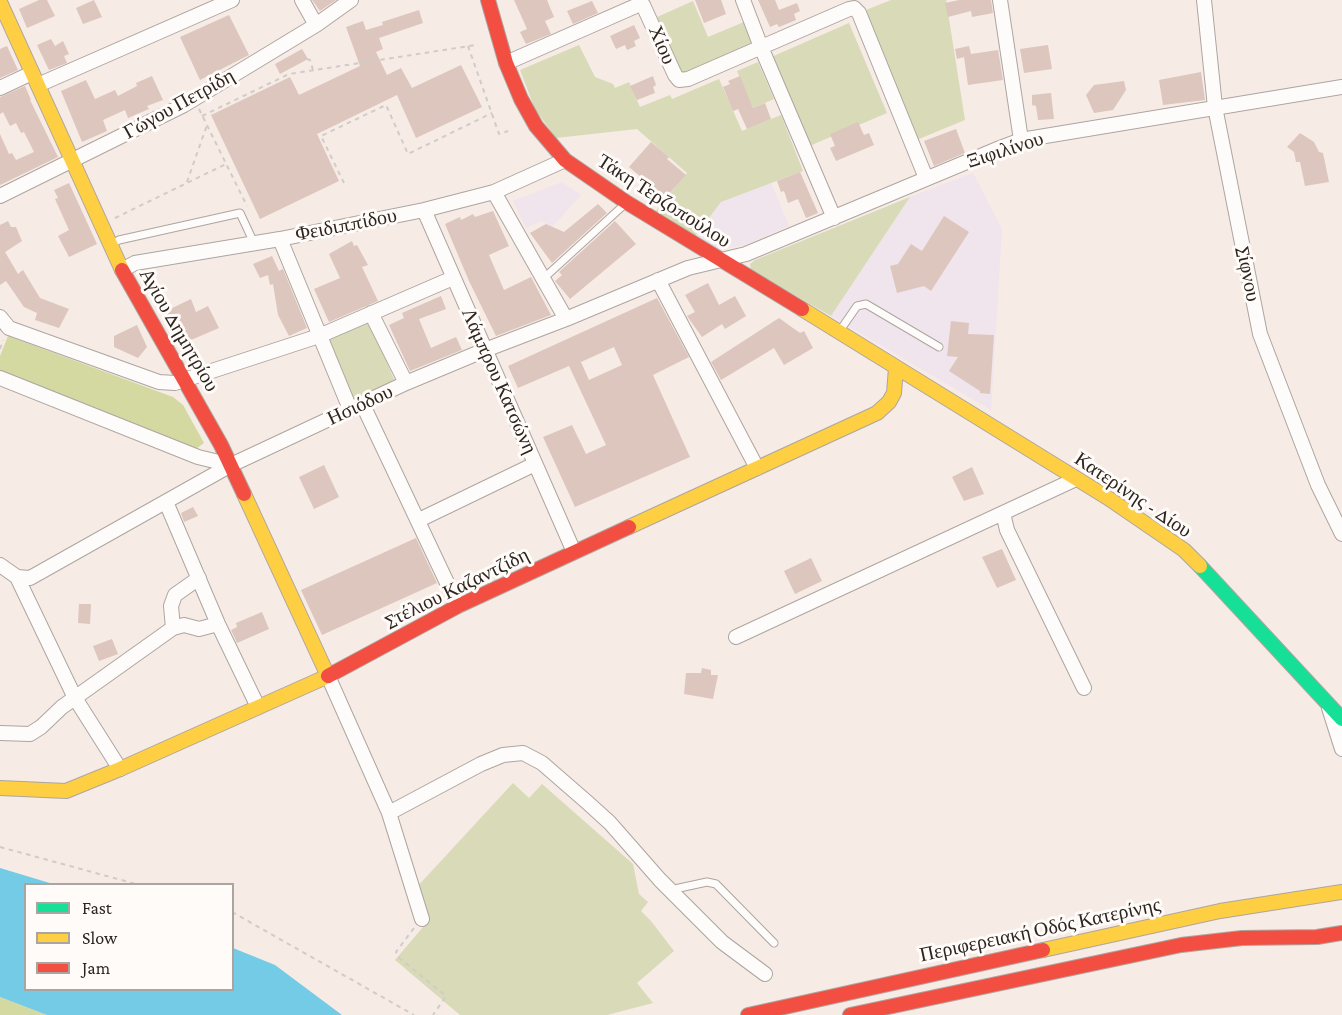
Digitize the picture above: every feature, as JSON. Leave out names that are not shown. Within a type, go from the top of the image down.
[{"type":"main road","name":"Τάκη Τερζοπούλου","points":[[488,0],[506,63],[521,99],[536,126],[565,160],[719,260],[839,331],[896,368]]},
{"type":"main road","name":"Αγίου Δημητρίου","points":[[0,1],[100,225],[122,270],[231,465],[328,676]]},
{"type":"main road","name":"Στέλιου Καζαντζίδη","points":[[0,788],[66,790],[120,769],[328,676],[458,606],[877,413],[889,402],[894,393],[896,368]]},
{"type":"main road","name":"Κατερίνης - Δίου","points":[[896,368],[1117,504],[1184,550],[1342,719]]},
{"type":"main road","name":"Περιφερειακή Οδός Κατερίνης","points":[[748,1015],[1220,911],[1341,892]]},
{"type":"main road","points":[[850,1015],[1181,945],[1242,938],[1317,937],[1342,933]]},
{"type":"street","points":[[198,0],[204,14]]},
{"type":"street","points":[[0,88],[35,79],[204,14],[232,0]]},
{"type":"street","points":[[302,0],[316,25]]},
{"type":"street","name":"Γώγου Πετρίδη","points":[[0,196],[194,99],[316,25],[351,0]]},
{"type":"street","points":[[743,0],[760,47],[834,218]]},
{"type":"street","points":[[1000,0],[1021,140]]},
{"type":"street","name":"Σίφνου","points":[[1204,0],[1215,107],[1260,334],[1318,485],[1342,534]]},
{"type":"street","name":"Χίου","points":[[506,63],[621,6],[643,5],[675,75],[680,80],[688,79],[849,9],[854,9],[859,13],[926,178]]},
{"type":"street","name":"Ξιφιλίνου","points":[[719,260],[746,254],[1021,140],[1342,87]]},
{"type":"street","name":"Φειδιππίδου","points":[[122,270],[135,263],[424,210],[494,192],[565,160]]},
{"type":"street","points":[[494,192],[566,319]]},
{"type":"street","name":"Λάμπρου Κατσώνη","points":[[424,210],[574,552]]},
{"type":"street","points":[[280,238],[319,336],[419,520],[458,606]]},
{"type":"street","name":"Ησιόδου","points":[[17,577],[30,578],[231,465],[406,383],[688,268],[719,260]]},
{"type":"street","points":[[0,317],[9,328],[167,383],[185,380],[319,336],[453,278]]},
{"type":"street","points":[[658,280],[757,468]]},
{"type":"street","points":[[371,314],[406,383]]},
{"type":"street","points":[[0,378],[198,457],[231,465]]},
{"type":"street","points":[[419,520],[535,464]]},
{"type":"street","points":[[736,637],[1076,479]]},
{"type":"street","points":[[166,502],[218,624],[258,707]]},
{"type":"street","points":[[1003,513],[1007,530],[1084,688]]},
{"type":"street","points":[[0,566],[17,577],[75,698],[120,769]]},
{"type":"street","points":[[173,628],[171,606],[175,595],[199,578]]},
{"type":"street","points":[[0,734],[30,734],[62,707],[173,628],[184,625],[199,629],[218,624]]},
{"type":"street","points":[[328,676],[389,813],[422,919]]},
{"type":"street","points":[[1328,703],[1342,749]]},
{"type":"street","points":[[389,813],[481,764],[503,755],[523,753],[542,764],[610,823],[670,890],[722,942],[765,974]]},
{"type":"lane","points":[[544,278],[627,202]]},
{"type":"lane","points":[[110,245],[119,240],[240,213],[254,243]]},
{"type":"lane","points":[[839,331],[857,306],[866,304],[939,347]]},
{"type":"lane","points":[[670,890],[708,882],[716,884],[774,943]]},
{"type":"path","points":[[202,116],[289,74],[476,45]]},
{"type":"path","points":[[468,46],[499,134],[508,131]]},
{"type":"path","points":[[307,59],[310,60],[313,70]]},
{"type":"path","points":[[194,99],[250,213]]},
{"type":"path","points":[[344,183],[321,136],[386,105],[408,154],[492,113]]},
{"type":"path","points":[[187,183],[207,125]]},
{"type":"path","points":[[100,225],[226,164]]},
{"type":"path","points":[[0,847],[129,883]]},
{"type":"path","points":[[234,913],[414,1015]]},
{"type":"path","points":[[422,919],[396,952],[398,957],[446,996],[433,1015]]},
{"type":"shaded area","points":[[973,173],[1002,229],[991,410],[831,316],[910,197]]},
{"type":"shaded area","points":[[562,182],[581,195],[552,227],[542,221],[526,228],[513,201]]},
{"type":"shaded area","points":[[771,183],[789,226],[744,245],[717,250],[695,236],[721,202]]},
{"type":"green space","points":[[891,0],[946,0],[965,120],[914,141],[861,12]]},
{"type":"green space","points":[[693,1],[708,37],[744,22],[754,44],[689,72],[683,73],[678,70],[655,18]]},
{"type":"green space","points":[[849,23],[887,113],[807,147],[769,58]]},
{"type":"green space","points":[[579,45],[595,77],[613,84],[615,88],[629,82],[640,107],[670,95],[672,99],[719,79],[742,131],[781,115],[803,171],[721,202],[695,236],[656,211],[687,173],[637,129],[556,138],[535,109],[520,70]]},
{"type":"green space","points":[[758,62],[774,99],[753,108],[737,71]]},
{"type":"green space","points":[[910,197],[831,316],[751,270],[750,264],[755,260]]},
{"type":"green space","points":[[369,320],[396,384],[349,403],[325,339]]},
{"type":"green space","points":[[8,336],[173,397],[183,405],[204,443],[196,449],[0,371],[0,356]]},
{"type":"green space","points":[[513,783],[529,798],[542,784],[633,864],[639,894],[648,902],[641,911],[674,951],[637,983],[653,1003],[607,1015],[460,1015],[395,960],[429,920],[423,914],[416,888]]},
{"type":"green space","points":[[0,997],[47,1015],[0,1015]]},
{"type":"water","points":[[0,868],[50,883],[24,883],[24,991],[234,991],[234,948],[275,965],[342,1015],[47,1015],[0,997]]},
{"type":"building","points":[[39,0],[47,0],[55,16],[27,28],[19,9]]},
{"type":"building","points":[[94,0],[102,17],[83,24],[76,8]]},
{"type":"building","points":[[312,0],[336,0],[320,11]]},
{"type":"building","points":[[514,0],[547,0],[554,17],[545,21],[551,34],[526,44],[520,32],[527,29]]},
{"type":"building","points":[[695,0],[721,0],[726,14],[704,23]]},
{"type":"building","points":[[758,0],[775,0],[779,10],[797,3],[800,11],[794,14],[796,20],[779,27],[777,24],[770,27]]},
{"type":"building","points":[[959,0],[991,0],[993,13],[972,17],[971,11],[948,17],[945,3]]},
{"type":"building","points":[[592,1],[598,13],[573,24],[567,11]]},
{"type":"building","points":[[419,10],[423,23],[379,38],[383,49],[376,52],[387,75],[401,68],[412,88],[461,65],[482,107],[416,138],[397,95],[317,134],[339,181],[260,219],[211,115],[290,77],[299,95],[360,66],[346,27],[363,21],[366,30],[383,25],[382,22]]},
{"type":"building","points":[[229,15],[249,55],[200,80],[180,37]]},
{"type":"building","points":[[634,25],[640,38],[634,41],[636,46],[627,50],[625,45],[616,49],[610,36]]},
{"type":"building","points":[[51,39],[55,46],[63,41],[69,54],[64,56],[67,63],[49,70],[37,45]]},
{"type":"building","points":[[1048,45],[1052,69],[1024,73],[1020,49]]},
{"type":"building","points":[[7,46],[18,70],[0,78],[0,49]]},
{"type":"building","points":[[969,46],[971,54],[998,50],[1003,80],[968,85],[964,57],[957,59],[955,49]]},
{"type":"building","points":[[302,49],[308,59],[280,74],[275,64]]},
{"type":"building","points":[[1201,72],[1205,100],[1163,105],[1159,80]]},
{"type":"building","points":[[152,76],[163,100],[147,106],[149,109],[128,118],[125,110],[103,120],[107,131],[82,142],[61,91],[86,80],[95,99],[115,90],[118,96],[137,86],[136,83]]},
{"type":"building","points":[[653,76],[656,85],[653,87],[655,93],[637,100],[630,86]]},
{"type":"building","points":[[740,76],[753,108],[765,103],[771,119],[747,129],[738,109],[733,111],[723,87],[730,84],[728,81]]},
{"type":"building","points":[[1124,81],[1126,90],[1113,110],[1094,113],[1086,95],[1094,85]]},
{"type":"building","points":[[25,86],[58,157],[0,185],[0,134],[9,154],[12,153],[16,160],[34,152],[24,132],[21,133],[16,123],[10,126],[3,112],[0,114],[0,97]]},
{"type":"building","points":[[1051,93],[1054,119],[1038,120],[1036,106],[1032,105],[1032,95]]},
{"type":"building","points":[[858,122],[864,135],[869,133],[874,145],[836,161],[830,148],[835,146],[830,134]]},
{"type":"building","points":[[956,129],[965,153],[934,166],[924,141]]},
{"type":"building","points":[[1300,133],[1314,142],[1319,152],[1323,153],[1329,182],[1305,186],[1300,162],[1296,162],[1294,152],[1287,147]]},
{"type":"building","points":[[651,142],[686,175],[663,201],[645,185],[647,182],[629,167]]},
{"type":"building","points":[[800,172],[818,213],[806,218],[798,199],[788,203],[777,181]]},
{"type":"building","points":[[69,183],[97,244],[69,257],[58,236],[69,230],[55,199],[58,198],[54,190]]},
{"type":"building","points":[[598,204],[607,213],[552,263],[530,233],[546,224],[564,232]]},
{"type":"building","points":[[493,211],[509,246],[489,255],[504,290],[531,277],[551,315],[496,336],[445,224],[460,217],[461,220],[473,214],[475,217]]},
{"type":"building","points":[[944,216],[969,232],[931,291],[924,286],[897,293],[890,266],[898,264],[911,244],[922,251]]},
{"type":"building","points":[[8,221],[11,227],[16,227],[22,241],[5,252],[18,274],[23,270],[40,298],[69,309],[59,328],[35,320],[37,313],[24,307],[6,281],[0,285],[0,225]]},
{"type":"building","points":[[615,221],[636,244],[570,299],[555,281],[562,275],[559,272]]},
{"type":"building","points":[[352,241],[354,246],[357,245],[368,265],[362,267],[378,301],[329,322],[314,289],[340,278],[329,254]]},
{"type":"building","points":[[272,256],[279,271],[283,269],[307,328],[289,336],[278,315],[273,284],[270,285],[268,275],[260,278],[253,264]]},
{"type":"building","points":[[708,283],[719,305],[735,296],[746,316],[725,329],[722,324],[702,337],[687,316],[695,312],[685,295]]},
{"type":"building","points":[[441,296],[446,309],[419,319],[431,348],[456,337],[462,350],[410,371],[389,325],[404,318],[402,313]]},
{"type":"building","points":[[657,298],[689,357],[653,375],[690,457],[575,507],[543,437],[572,425],[586,454],[606,445],[569,366],[518,388],[508,366]],"holes":[[[614,347],[622,365],[589,380],[581,362]]]},
{"type":"building","points":[[191,299],[196,312],[208,306],[219,328],[184,343],[173,320],[170,322],[166,311]]},
{"type":"building","points":[[779,318],[800,333],[804,331],[813,348],[784,365],[774,348],[721,380],[711,362]]},
{"type":"building","points":[[951,321],[969,323],[968,334],[994,335],[990,394],[980,393],[949,371],[958,357],[947,356]]},
{"type":"building","points":[[137,325],[147,347],[138,358],[114,347],[114,336]]},
{"type":"building","points":[[324,465],[339,497],[314,509],[299,477]]},
{"type":"building","points":[[972,467],[984,494],[964,501],[952,477]]},
{"type":"building","points":[[193,507],[198,516],[184,522],[181,513]]},
{"type":"building","points":[[416,538],[437,583],[322,635],[301,590]]},
{"type":"building","points":[[1002,549],[1016,580],[997,588],[982,557]]},
{"type":"building","points":[[811,558],[822,581],[795,594],[784,571]]},
{"type":"building","points":[[79,604],[91,604],[90,624],[78,623]]},
{"type":"building","points":[[262,612],[269,629],[237,643],[231,630],[237,627],[236,623]]},
{"type":"building","points":[[112,639],[118,654],[99,661],[93,646]]},
{"type":"building","points":[[702,668],[711,670],[711,675],[718,675],[713,699],[684,694],[686,673],[701,673]]},
{"type":"traffic: fast","points":[[1200,566],[1342,719]]},
{"type":"traffic: slow","points":[[0,2],[122,270]]},
{"type":"traffic: slow","points":[[802,309],[1108,498],[1184,550],[1200,566]]},
{"type":"traffic: slow","points":[[629,527],[877,413],[889,402],[894,393],[896,368]]},
{"type":"traffic: slow","points":[[244,494],[328,676]]},
{"type":"traffic: slow","points":[[0,788],[66,791],[328,676]]},
{"type":"traffic: slow","points":[[1043,950],[1220,911],[1342,892]]},
{"type":"traffic: jam","points":[[488,0],[506,63],[521,99],[536,126],[565,160],[626,202],[802,309]]},
{"type":"traffic: jam","points":[[122,270],[221,445],[244,494]]},
{"type":"traffic: jam","points":[[328,676],[458,606],[629,527]]},
{"type":"traffic: jam","points":[[850,1015],[1181,945],[1242,938],[1317,937],[1342,933]]},
{"type":"traffic: jam","points":[[748,1015],[1043,950]]}]
